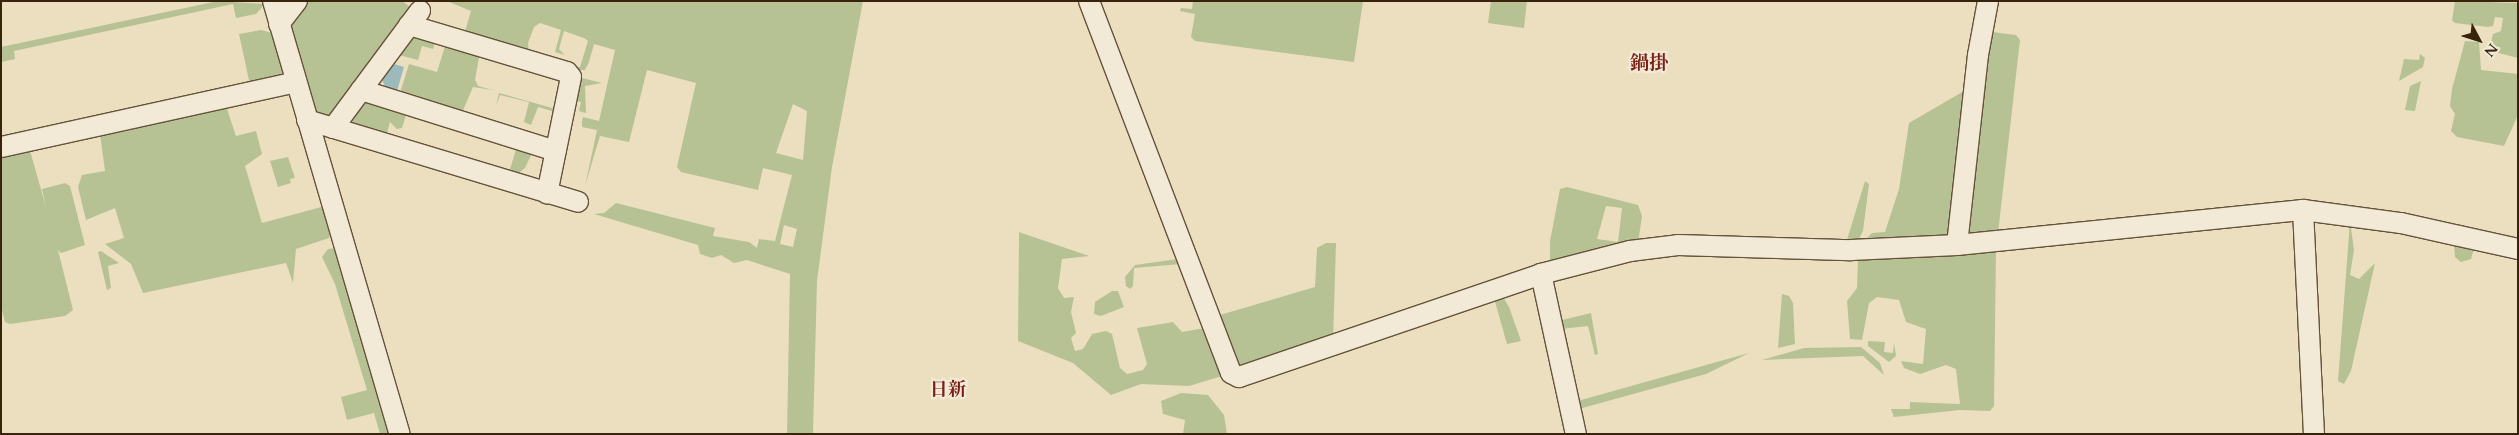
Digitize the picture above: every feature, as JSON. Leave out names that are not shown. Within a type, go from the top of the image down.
[{"type":"street","points":[[273,1],[400,434]]},
{"type":"street","points":[[279,24],[297,1]]},
{"type":"street","points":[[1089,1],[1231,373],[1239,377],[1541,274],[1630,251],[1678,245],[1851,250],[1957,245],[2304,210],[2401,223],[2518,249]]},
{"type":"street","points":[[1957,245],[1978,55],[1988,1]]},
{"type":"street","points":[[333,128],[414,18],[567,72],[571,77],[547,194]]},
{"type":"street","points":[[1,147],[296,82]]},
{"type":"street","points":[[361,90],[556,151]]},
{"type":"street","points":[[307,120],[578,202]]},
{"type":"street","points":[[2304,210],[2314,434]]},
{"type":"street","points":[[1541,274],[1576,434]]},
{"type":"green space","points":[[218,1],[265,4],[256,14],[236,18],[233,4],[14,51],[15,59],[1,62],[1,47]]},
{"type":"green space","points":[[303,1],[402,1],[413,9],[332,121],[313,115],[287,23]]},
{"type":"green space","points":[[447,1],[863,1],[832,167],[817,281],[813,434],[787,434],[790,274],[747,260],[734,263],[721,255],[712,258],[700,254],[698,245],[594,214],[604,213],[616,203],[715,228],[713,236],[749,242],[757,248],[759,239],[775,241],[792,175],[763,168],[758,190],[681,172],[677,167],[696,83],[647,70],[629,142],[600,136],[585,186],[597,130],[582,127],[582,121],[583,117],[599,121],[615,50],[594,44],[585,70],[579,70],[564,65],[580,67],[588,41],[584,38],[564,31],[559,49],[565,55],[555,52],[561,30],[540,23],[534,27],[528,43],[529,55],[464,35],[471,11]],"holes":[[[793,104],[807,111],[803,160],[776,153]],[[784,225],[797,229],[793,247],[780,244]]]},
{"type":"green space","points":[[1193,1],[1363,1],[1354,62],[1195,41],[1191,37],[1195,14],[1180,11],[1181,8],[1192,9]]},
{"type":"green space","points":[[1491,1],[1527,1],[1524,28],[1488,23]]},
{"type":"green space","points":[[2455,1],[2518,3],[2518,58],[2495,52],[2491,42],[2493,34],[2501,31],[2503,18],[2495,17],[2493,26],[2488,27],[2455,23],[2452,20]]},
{"type":"green space","points":[[261,30],[272,33],[284,78],[250,85],[239,34]]},
{"type":"green space","points":[[1992,32],[2016,35],[2020,40],[1996,251],[1994,406],[1990,411],[1960,410],[1894,417],[1891,409],[1910,409],[1910,402],[1960,404],[1956,369],[1946,365],[1920,374],[1904,368],[1901,361],[1923,364],[1926,329],[1906,322],[1899,300],[1877,297],[1869,303],[1862,340],[1850,339],[1847,301],[1857,288],[1858,259],[1865,240],[1872,233],[1885,232],[1899,189],[1909,123],[1964,91]]},
{"type":"green space","points":[[411,35],[436,39],[433,49],[422,46],[418,60],[395,54]]},
{"type":"green space","points":[[2465,41],[2479,42],[2481,70],[2518,74],[2518,115],[2504,146],[2457,137],[2451,131],[2455,114],[2450,106],[2452,89]]},
{"type":"green space","points":[[446,43],[480,52],[475,80],[478,86],[493,90],[473,87],[461,115],[399,96],[409,64],[437,72]]},
{"type":"green space","points":[[2420,54],[2425,58],[2423,67],[2399,81],[2404,59],[2419,60]]},
{"type":"green space","points":[[578,77],[602,83],[585,86],[586,113],[579,111],[581,102],[573,100]]},
{"type":"green space","points":[[2421,81],[2415,111],[2405,110],[2410,86]]},
{"type":"green space","points":[[499,93],[559,110],[559,113],[538,107],[531,125],[524,122],[529,102],[500,95],[496,106]]},
{"type":"green space","points":[[369,99],[406,115],[402,128],[397,129],[390,122],[386,137],[355,128],[349,114],[360,101]]},
{"type":"green space","points":[[220,107],[227,109],[236,136],[256,131],[262,154],[245,166],[262,223],[325,206],[332,228],[329,238],[296,249],[293,283],[286,263],[143,293],[131,264],[105,244],[124,238],[115,208],[86,220],[78,187],[82,175],[105,171],[100,134]]},
{"type":"green space","points":[[517,146],[532,153],[525,168],[514,177],[508,176]]},
{"type":"green space","points":[[29,147],[46,207],[42,189],[65,183],[70,186],[85,245],[61,253],[58,250],[73,310],[65,316],[10,324],[5,322],[1,306],[1,153]]},
{"type":"green space","points":[[288,157],[295,178],[290,179],[291,183],[278,187],[270,161]]},
{"type":"green space","points":[[1865,181],[1869,184],[1863,231],[1858,241],[1846,243]]},
{"type":"green space","points":[[1567,187],[1638,205],[1642,216],[1638,243],[1550,264],[1550,241],[1560,189]],"holes":[[[1606,206],[1622,208],[1618,242],[1597,239]]]},
{"type":"green space","points":[[2350,221],[2354,250],[2350,275],[2359,279],[2375,263],[2351,371],[2344,384],[2338,381]]},
{"type":"green space","points":[[2375,224],[2474,249],[2471,259],[2461,262],[2455,257],[2454,245],[2372,228]]},
{"type":"green space","points":[[1019,232],[1089,256],[1062,259],[1058,288],[1064,298],[1074,297],[1071,312],[1076,333],[1071,338],[1075,351],[1083,349],[1092,334],[1106,331],[1112,334],[1120,368],[1127,374],[1143,370],[1147,364],[1137,328],[1173,322],[1182,332],[1205,328],[1222,376],[1189,386],[1141,384],[1111,395],[1073,363],[1018,341]]},
{"type":"green space","points":[[1326,243],[1336,243],[1333,343],[1239,371],[1218,319],[1220,315],[1315,287],[1317,248]]},
{"type":"green space","points":[[337,248],[395,434],[380,434],[374,413],[347,420],[341,397],[367,390],[335,284],[322,257],[328,249]]},
{"type":"green space","points":[[101,251],[119,263],[108,266],[111,288],[107,290],[98,252]]},
{"type":"green space","points":[[1178,259],[1181,264],[1134,268],[1133,286],[1130,289],[1126,286],[1125,277],[1135,265]]},
{"type":"green space","points":[[1112,291],[1118,291],[1124,307],[1101,316],[1094,314],[1095,302]]},
{"type":"green space","points":[[1782,294],[1789,296],[1793,303],[1795,344],[1778,348]]},
{"type":"green space","points":[[1502,295],[1509,307],[1521,341],[1507,344],[1494,298]]},
{"type":"green space","points":[[1591,313],[1598,354],[1595,355],[1588,326],[1561,329],[1558,321]]},
{"type":"green space","points":[[1868,341],[1885,342],[1884,352],[1893,353],[1894,343],[1896,356],[1889,362],[1868,346]]},
{"type":"green space","points":[[1861,347],[1880,363],[1884,375],[1863,356],[1762,360],[1804,348]]},
{"type":"green space","points":[[1749,353],[1706,374],[1575,410],[1574,402]]},
{"type":"green space","points":[[1181,393],[1208,395],[1224,415],[1227,434],[1183,434],[1185,420],[1163,414],[1161,401]]},
{"type":"water","points":[[394,64],[404,67],[397,91],[386,88],[382,80]]},
{"type":"district","name":"鍋掛","points":[[1649,64]]},
{"type":"district","name":"日新","points":[[948,390]]}]
